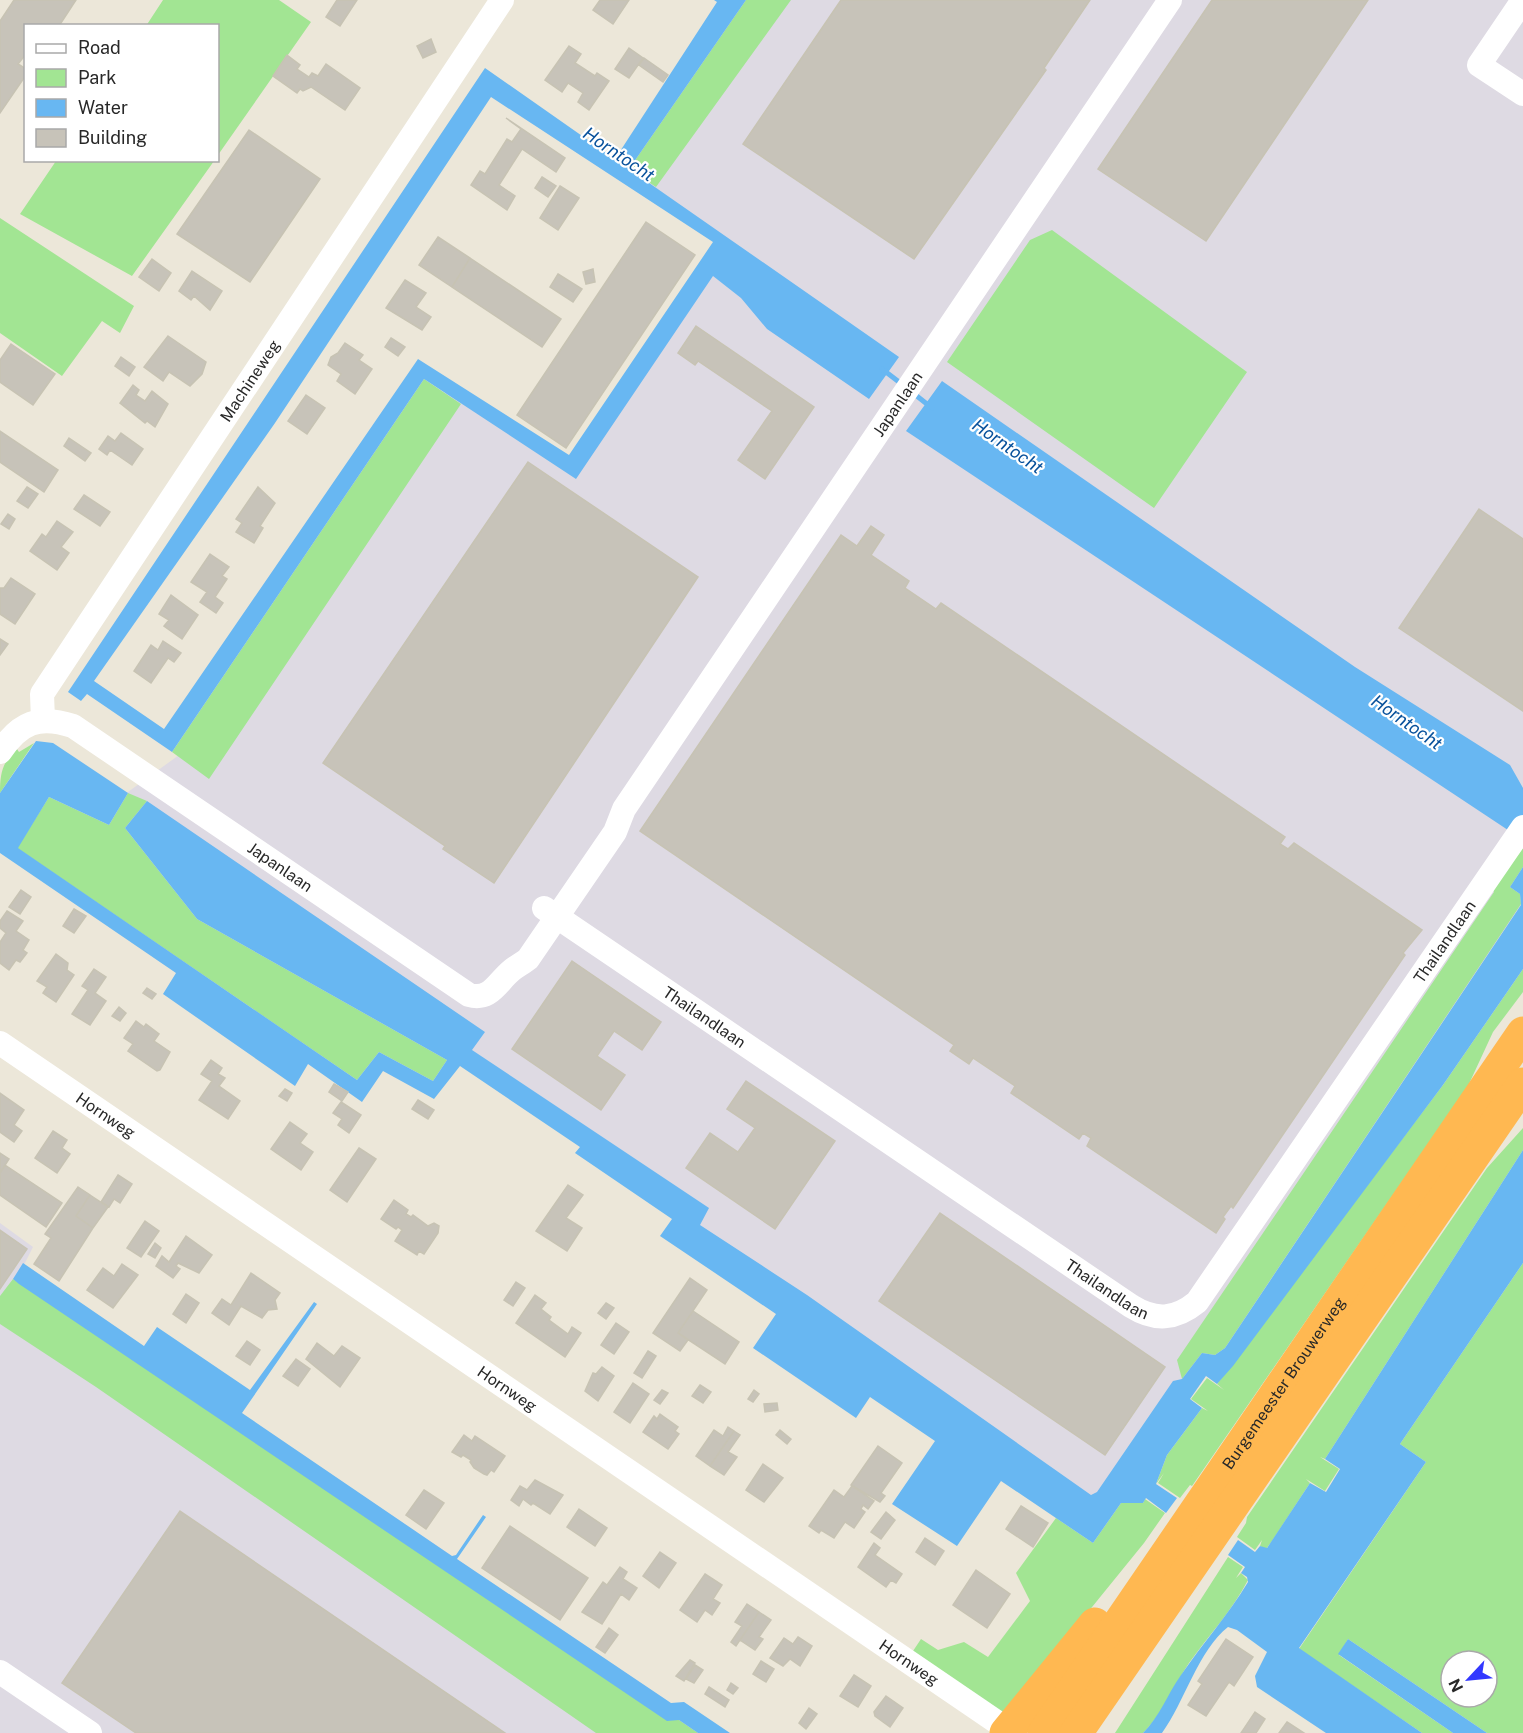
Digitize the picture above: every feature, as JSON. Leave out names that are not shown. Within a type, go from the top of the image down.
[{"type":"highway","name":"Burgemeester Brouwerweg","points":[[1065,1723],[1167,1553],[1523,1034]]},
{"type":"highway","name":"Burgemeester Brouwerweg","points":[[1065,1723],[1213,1534],[1523,1084]]},
{"type":"highway","points":[[1005,1733],[1065,1723]]},
{"type":"street","name":"Machineweg","points":[[43,720],[42,694],[502,0]]},
{"type":"street","name":"Japanlaan","points":[[43,720],[73,726],[469,995],[484,996],[493,991],[510,971],[528,959],[551,912],[615,832],[624,809],[1170,0]]},
{"type":"street","points":[[1522,0],[1479,65],[1523,94]]},
{"type":"street","points":[[0,752],[16,733],[32,722],[43,720]]},
{"type":"street","name":"Thailandlaan","points":[[551,912],[1144,1315],[1166,1318],[1187,1310],[1197,1302],[1520,832]]},
{"type":"street","name":"Hornweg","points":[[0,1042],[1014,1733]]},
{"type":"street","points":[[0,1672],[90,1733]]},
{"type":"shaded area","points":[[731,0],[1523,0],[1523,934],[1088,1516],[110,805],[197,742],[449,388],[570,469],[723,238],[620,168]]},
{"type":"shaded area","points":[[0,1223],[33,1247],[23,1267],[715,1733],[0,1733]]},
{"type":"green space","points":[[163,0],[279,0],[311,22],[219,154],[219,24],[147,24]]},
{"type":"green space","points":[[746,0],[791,0],[656,187],[629,169]]},
{"type":"green space","points":[[55,162],[213,162],[132,276],[20,214]]},
{"type":"green space","points":[[0,218],[134,306],[120,333],[102,321],[62,376],[0,333]]},
{"type":"green space","points":[[1052,230],[1247,372],[1154,508],[947,362],[1030,240]]},
{"type":"green space","points":[[424,379],[461,404],[209,779],[172,752]]},
{"type":"green space","points":[[34,743],[0,793],[1,774],[8,759],[17,749],[19,752]]},
{"type":"green space","points":[[128,793],[147,801],[125,828],[197,919],[447,1060],[433,1081],[379,1052],[357,1080],[17,848],[49,797],[109,825]]},
{"type":"green space","points":[[1523,848],[1523,867],[1510,887],[1520,894],[1521,904],[1225,1348],[1215,1355],[1202,1353],[1182,1379],[1177,1360],[1494,892],[1492,889]]},
{"type":"green space","points":[[1523,969],[1523,992],[1493,1032],[1468,1086],[1192,1486],[1190,1485],[1180,1498],[1158,1483],[1164,1473],[1156,1484],[1167,1455],[1202,1408],[1208,1411],[1191,1399],[1207,1378],[1224,1390],[1217,1384],[1443,1085]]},
{"type":"green space","points":[[1523,1128],[1523,1150],[1325,1459],[1320,1457],[1339,1469],[1325,1491],[1306,1479],[1310,1483],[1272,1541],[1266,1549],[1260,1546],[1262,1540],[1255,1550],[1237,1537],[1247,1517],[1487,1168]]},
{"type":"green space","points":[[1523,1263],[1523,1733],[1487,1733],[1452,1709],[1499,1709],[1499,1649],[1439,1649],[1439,1701],[1348,1639],[1339,1655],[1453,1733],[1422,1733],[1299,1649],[1426,1462],[1400,1444]]},
{"type":"green space","points":[[13,1279],[667,1720],[679,1720],[698,1733],[596,1733],[96,1387],[0,1324],[0,1296]]},
{"type":"green space","points":[[1145,1499],[1165,1513],[1144,1543],[1002,1718],[911,1654],[921,1639],[938,1650],[964,1642],[988,1657],[1030,1601],[1016,1573],[1056,1518],[1093,1543],[1121,1503],[1143,1503]]},
{"type":"green space","points":[[1228,1557],[1243,1567],[1236,1578],[1241,1573],[1248,1580],[1235,1602],[1189,1663],[1162,1708],[1143,1733],[1115,1733]]},
{"type":"water","points":[[714,0],[746,0],[629,169],[899,357],[869,399],[767,329],[741,298],[713,276],[576,479],[424,379],[172,752],[87,694],[81,701],[68,692],[485,68],[615,159],[717,2]],"holes":[[[491,97],[713,242],[569,455],[418,359],[164,729],[94,681],[275,423]]]},
{"type":"water","points":[[942,381],[1355,667],[1510,765],[1523,788],[1523,840],[906,431]]},
{"type":"water","points":[[36,741],[53,743],[128,793],[109,825],[49,797],[18,848],[357,1080],[379,1052],[433,1081],[447,1060],[197,919],[125,828],[147,801],[485,1032],[472,1050],[709,1208],[700,1225],[807,1295],[1091,1495],[1097,1492],[1173,1381],[1182,1379],[1202,1353],[1215,1355],[1225,1348],[1521,905],[1520,894],[1510,887],[1523,867],[1523,969],[1443,1085],[1233,1366],[1217,1384],[1206,1376],[1190,1399],[1202,1408],[1167,1455],[1156,1484],[1177,1498],[1166,1513],[1146,1498],[1143,1503],[1121,1503],[1093,1543],[1001,1481],[957,1546],[892,1504],[935,1441],[870,1397],[856,1418],[753,1348],[776,1314],[660,1236],[672,1219],[575,1153],[580,1147],[460,1066],[434,1099],[383,1071],[362,1102],[308,1064],[295,1086],[163,994],[176,973],[0,853],[0,793]]},
{"type":"water","points":[[1523,1150],[1523,1263],[1400,1444],[1426,1462],[1299,1648],[1422,1733],[1326,1733],[1257,1687],[1255,1676],[1267,1652],[1237,1630],[1228,1627],[1200,1662],[1162,1733],[1143,1733],[1154,1720],[1181,1675],[1248,1582],[1247,1577],[1241,1573],[1245,1567],[1228,1555],[1238,1540],[1255,1552],[1260,1546],[1267,1548],[1310,1483],[1326,1492],[1340,1469],[1325,1459]]},
{"type":"water","points":[[23,1263],[144,1346],[157,1327],[250,1390],[314,1302],[317,1304],[242,1413],[452,1556],[456,1555],[483,1515],[486,1517],[457,1559],[671,1703],[684,1702],[730,1733],[698,1733],[679,1720],[667,1721],[19,1284],[13,1279]]},
{"type":"water","points":[[1348,1639],[1439,1701],[1439,1709],[1452,1709],[1487,1733],[1453,1733],[1338,1654]]},
{"type":"building","points":[[14,0],[76,0],[60,24],[24,24],[24,56],[18,64],[24,68],[24,78],[0,113],[0,21]]},
{"type":"building","points":[[337,0],[357,0],[340,26],[326,17]]},
{"type":"building","points":[[600,0],[629,0],[613,24],[593,10]]},
{"type":"building","points":[[841,0],[1090,0],[1044,68],[1046,70],[914,259],[743,144]]},
{"type":"building","points":[[1212,0],[1368,0],[1206,241],[1098,169]]},
{"type":"building","points":[[431,39],[436,52],[423,58],[417,46]]},
{"type":"building","points":[[569,46],[581,54],[575,63],[595,76],[597,73],[609,81],[589,110],[578,102],[583,93],[568,83],[562,92],[545,80]]},
{"type":"building","points":[[629,48],[643,58],[629,78],[615,69]]},
{"type":"building","points":[[287,55],[300,65],[297,69],[309,77],[312,73],[318,76],[326,64],[360,88],[345,110],[311,87],[303,91],[300,89],[297,93],[273,76]]},
{"type":"building","points":[[644,58],[668,75],[663,82],[639,65]]},
{"type":"building","points":[[506,118],[565,158],[556,172],[522,149],[499,185],[515,196],[507,210],[471,185],[480,171],[485,174],[507,139],[512,142],[521,129]]},
{"type":"building","points":[[249,130],[320,179],[250,282],[177,234]]},
{"type":"building","points":[[542,177],[556,186],[548,197],[535,188]]},
{"type":"building","points":[[560,186],[579,198],[558,230],[540,218]]},
{"type":"building","points":[[646,222],[695,255],[566,448],[517,415]]},
{"type":"building","points":[[438,237],[470,258],[452,287],[419,265]]},
{"type":"building","points":[[470,258],[561,319],[542,347],[452,287]]},
{"type":"building","points":[[152,259],[171,273],[159,291],[139,277]]},
{"type":"building","points":[[593,269],[595,282],[586,284],[583,272]]},
{"type":"building","points":[[192,271],[222,291],[210,310],[194,296],[191,300],[179,291]]},
{"type":"building","points":[[558,274],[582,289],[573,302],[550,287]]},
{"type":"building","points":[[405,280],[426,293],[416,307],[431,317],[422,330],[386,308]]},
{"type":"building","points":[[696,326],[814,407],[765,479],[738,460],[772,411],[698,361],[695,365],[678,353]]},
{"type":"building","points":[[168,336],[206,362],[202,374],[190,386],[169,372],[163,381],[144,367]]},
{"type":"building","points":[[391,338],[405,347],[398,356],[385,347]]},
{"type":"building","points":[[345,343],[363,355],[359,360],[372,369],[355,394],[337,381],[341,374],[328,365],[331,357],[338,353]]},
{"type":"building","points":[[11,344],[55,374],[33,405],[0,382],[0,360]]},
{"type":"building","points":[[121,357],[135,367],[129,376],[115,366]]},
{"type":"building","points":[[133,385],[139,390],[136,395],[145,401],[152,391],[168,404],[155,427],[147,421],[145,423],[120,403]]},
{"type":"building","points":[[306,395],[325,408],[307,434],[288,421]]},
{"type":"building","points":[[0,431],[58,470],[44,492],[0,462]]},
{"type":"building","points":[[121,433],[143,449],[132,465],[110,450],[107,455],[99,449],[108,436],[115,441]]},
{"type":"building","points":[[69,438],[91,453],[85,461],[64,446]]},
{"type":"building","points":[[528,462],[698,577],[494,883],[443,849],[445,846],[323,763]]},
{"type":"building","points":[[27,487],[38,494],[28,508],[17,501]]},
{"type":"building","points":[[258,487],[275,503],[260,526],[263,528],[254,543],[236,532],[242,523],[236,519]]},
{"type":"building","points":[[84,495],[110,512],[100,526],[74,509]]},
{"type":"building","points":[[1479,509],[1523,539],[1523,711],[1399,628]]},
{"type":"building","points":[[8,514],[15,519],[9,529],[1,524]]},
{"type":"building","points":[[57,521],[73,532],[61,547],[69,553],[57,570],[30,551],[42,534],[46,537]]},
{"type":"building","points":[[871,526],[884,535],[871,555],[909,581],[905,588],[936,609],[941,603],[1285,837],[1280,844],[1288,849],[1294,843],[1422,930],[1403,953],[1405,955],[1233,1208],[1231,1206],[1223,1217],[1225,1219],[1216,1233],[1087,1146],[1091,1138],[1083,1133],[1079,1139],[1011,1093],[1015,1086],[973,1058],[969,1064],[950,1051],[954,1045],[640,831],[841,535],[857,546]]},
{"type":"building","points":[[210,554],[229,567],[222,576],[227,579],[215,597],[223,603],[216,613],[200,602],[207,592],[191,582]]},
{"type":"building","points":[[11,578],[35,594],[15,624],[0,614],[0,588],[4,588]]},
{"type":"building","points":[[171,595],[198,615],[182,639],[164,626],[169,620],[159,614]]},
{"type":"building","points":[[0,639],[8,644],[0,655]]},
{"type":"building","points":[[163,641],[181,653],[174,662],[168,658],[151,683],[134,671],[151,645],[158,650]]},
{"type":"building","points":[[21,890],[31,897],[20,914],[9,907]]},
{"type":"building","points":[[74,909],[86,916],[74,933],[63,926]]},
{"type":"building","points":[[7,911],[23,921],[16,931],[29,940],[23,950],[27,953],[20,962],[16,960],[9,970],[0,963],[0,942],[6,933],[0,928],[0,921]]},
{"type":"building","points":[[56,954],[68,963],[67,970],[74,975],[56,1002],[43,993],[47,987],[37,981]]},
{"type":"building","points":[[572,961],[661,1022],[642,1050],[614,1031],[597,1056],[625,1075],[601,1110],[512,1049]]},
{"type":"building","points":[[94,969],[106,977],[95,993],[106,1001],[90,1025],[72,1014],[88,990],[82,986]]},
{"type":"building","points":[[147,988],[156,994],[152,999],[143,993]]},
{"type":"building","points":[[119,1007],[126,1013],[120,1021],[112,1016]]},
{"type":"building","points":[[136,1021],[144,1027],[146,1024],[159,1034],[154,1041],[170,1052],[160,1070],[157,1071],[128,1051],[133,1044],[124,1038]]},
{"type":"building","points":[[211,1060],[222,1068],[218,1074],[225,1078],[219,1086],[240,1101],[228,1119],[199,1100],[212,1081],[201,1074]]},
{"type":"building","points":[[746,1081],[835,1141],[775,1229],[686,1168],[710,1133],[738,1152],[755,1128],[727,1109]]},
{"type":"building","points":[[334,1084],[348,1092],[342,1101],[329,1092]]},
{"type":"building","points":[[285,1089],[292,1093],[287,1101],[279,1096]]},
{"type":"building","points":[[0,1093],[24,1110],[14,1125],[22,1131],[14,1142],[0,1132]]},
{"type":"building","points":[[418,1100],[434,1110],[428,1119],[412,1109]]},
{"type":"building","points":[[341,1102],[361,1115],[349,1133],[338,1125],[342,1119],[333,1113]]},
{"type":"building","points":[[290,1122],[307,1134],[300,1143],[313,1152],[301,1170],[271,1149]]},
{"type":"building","points":[[53,1131],[67,1140],[62,1148],[70,1154],[57,1173],[35,1158]]},
{"type":"building","points":[[359,1148],[376,1159],[347,1202],[330,1190]]},
{"type":"building","points":[[0,1153],[9,1159],[0,1173]]},
{"type":"building","points":[[5,1165],[62,1203],[46,1227],[0,1195],[0,1173]]},
{"type":"building","points":[[118,1175],[132,1184],[120,1203],[114,1199],[109,1207],[101,1202]]},
{"type":"building","points":[[568,1185],[583,1195],[566,1218],[582,1228],[567,1251],[536,1231]]},
{"type":"building","points":[[78,1187],[90,1195],[76,1216],[93,1228],[59,1281],[34,1264],[51,1238],[45,1234]]},
{"type":"building","points":[[90,1195],[108,1207],[93,1228],[76,1216]]},
{"type":"building","points":[[394,1200],[408,1210],[406,1214],[411,1217],[413,1215],[428,1226],[434,1223],[439,1226],[438,1233],[424,1254],[419,1251],[417,1255],[395,1241],[402,1230],[398,1227],[396,1229],[381,1219]]},
{"type":"building","points":[[940,1213],[1165,1367],[1105,1455],[879,1301]]},
{"type":"building","points":[[145,1221],[159,1231],[141,1257],[127,1248]]},
{"type":"building","points":[[0,1230],[27,1249],[0,1289]]},
{"type":"building","points":[[186,1236],[212,1255],[199,1273],[178,1263],[176,1266],[180,1269],[173,1278],[156,1266],[162,1256],[169,1262]]},
{"type":"building","points":[[155,1243],[161,1248],[155,1258],[148,1254]]},
{"type":"building","points":[[122,1264],[138,1275],[113,1308],[87,1290],[103,1268],[114,1276]]},
{"type":"building","points":[[251,1273],[280,1293],[275,1300],[277,1309],[268,1310],[262,1318],[241,1306],[229,1325],[212,1313],[222,1299],[231,1305]]},
{"type":"building","points":[[690,1278],[707,1290],[678,1333],[688,1340],[680,1351],[653,1333]]},
{"type":"building","points":[[516,1282],[525,1288],[513,1306],[504,1300]]},
{"type":"building","points":[[186,1294],[199,1303],[186,1323],[173,1314]]},
{"type":"building","points":[[535,1295],[546,1303],[541,1309],[551,1317],[549,1320],[568,1334],[572,1327],[581,1333],[565,1357],[516,1323]]},
{"type":"building","points":[[606,1303],[614,1308],[606,1319],[598,1313]]},
{"type":"building","points":[[693,1311],[739,1342],[725,1364],[678,1333]]},
{"type":"building","points":[[616,1323],[629,1332],[614,1354],[601,1345]]},
{"type":"building","points":[[247,1341],[260,1350],[250,1365],[236,1356]]},
{"type":"building","points":[[317,1343],[334,1356],[342,1346],[360,1358],[340,1387],[306,1359]]},
{"type":"building","points":[[648,1351],[656,1356],[642,1378],[634,1373]]},
{"type":"building","points":[[296,1359],[310,1369],[298,1386],[283,1376]]},
{"type":"building","points":[[602,1367],[614,1376],[598,1401],[585,1391],[593,1373],[596,1374]]},
{"type":"building","points":[[633,1383],[649,1394],[630,1423],[614,1412]]},
{"type":"building","points":[[700,1385],[711,1392],[703,1403],[692,1396]]},
{"type":"building","points":[[662,1390],[668,1393],[660,1404],[654,1400]]},
{"type":"building","points":[[754,1390],[759,1394],[753,1402],[748,1399]]},
{"type":"building","points":[[777,1403],[778,1410],[765,1412],[764,1404]]},
{"type":"building","points":[[660,1414],[678,1427],[675,1431],[679,1434],[668,1449],[643,1432],[654,1416],[657,1419]]},
{"type":"building","points":[[728,1427],[734,1431],[710,1466],[696,1456],[714,1430],[723,1436]]},
{"type":"building","points":[[780,1430],[791,1439],[787,1444],[776,1435]]},
{"type":"building","points":[[734,1431],[740,1435],[728,1452],[737,1457],[724,1475],[710,1466]]},
{"type":"building","points":[[464,1435],[472,1441],[475,1436],[505,1456],[494,1472],[491,1470],[487,1475],[484,1474],[474,1468],[471,1460],[452,1452]]},
{"type":"building","points":[[878,1446],[902,1463],[881,1493],[885,1496],[880,1502],[851,1485]]},
{"type":"building","points":[[763,1464],[783,1478],[764,1502],[746,1490]]},
{"type":"building","points":[[535,1480],[563,1495],[550,1514],[523,1499],[519,1506],[511,1500],[520,1486],[527,1490]]},
{"type":"building","points":[[852,1486],[874,1501],[868,1509],[863,1505],[861,1509],[865,1512],[854,1528],[845,1522],[834,1538],[821,1530],[819,1533],[809,1526],[834,1490],[844,1497]]},
{"type":"building","points":[[424,1490],[444,1503],[426,1529],[406,1515]]},
{"type":"building","points":[[1021,1506],[1048,1523],[1033,1547],[1006,1529]]},
{"type":"building","points":[[579,1509],[607,1528],[595,1546],[567,1527]]},
{"type":"building","points":[[180,1511],[505,1733],[136,1733],[62,1683]]},
{"type":"building","points":[[886,1512],[895,1520],[881,1539],[871,1532]]},
{"type":"building","points":[[510,1526],[588,1578],[560,1620],[482,1568]]},
{"type":"building","points":[[925,1538],[944,1551],[935,1565],[916,1552]]},
{"type":"building","points":[[874,1543],[880,1548],[875,1555],[902,1574],[896,1583],[891,1580],[886,1587],[858,1567]]},
{"type":"building","points":[[660,1552],[676,1563],[659,1588],[643,1576]]},
{"type":"building","points":[[620,1567],[627,1572],[623,1579],[637,1588],[629,1600],[621,1594],[602,1624],[582,1612],[603,1582],[607,1585]]},
{"type":"building","points":[[976,1570],[1010,1594],[987,1628],[953,1605]]},
{"type":"building","points":[[705,1574],[722,1585],[713,1599],[720,1603],[712,1615],[705,1610],[697,1622],[680,1610]]},
{"type":"building","points":[[747,1604],[759,1612],[736,1646],[731,1642],[742,1626],[735,1622]]},
{"type":"building","points":[[759,1612],[771,1620],[759,1637],[763,1639],[755,1650],[740,1640]]},
{"type":"building","points":[[609,1628],[618,1635],[605,1653],[596,1647]]},
{"type":"building","points":[[798,1637],[812,1646],[800,1666],[790,1659],[783,1666],[770,1658],[784,1638],[793,1644]]},
{"type":"building","points":[[1226,1639],[1253,1657],[1234,1686],[1229,1682],[1206,1716],[1188,1705],[1202,1684],[1198,1681]]},
{"type":"building","points":[[690,1660],[695,1663],[684,1681],[676,1676]]},
{"type":"building","points":[[761,1661],[774,1669],[766,1682],[753,1674]]},
{"type":"building","points":[[695,1665],[703,1670],[694,1683],[686,1679]]},
{"type":"building","points":[[854,1675],[871,1686],[858,1707],[840,1696]]},
{"type":"building","points":[[731,1683],[738,1688],[733,1694],[727,1690]]},
{"type":"building","points":[[709,1687],[729,1700],[725,1707],[705,1694]]},
{"type":"building","points":[[886,1696],[903,1708],[890,1727],[875,1716],[874,1712]]},
{"type":"building","points":[[809,1708],[817,1714],[806,1729],[799,1723]]},
{"type":"building","points":[[1255,1712],[1265,1719],[1256,1733],[1241,1733]]},
{"type":"building","points":[[1287,1722],[1304,1733],[1279,1733]]},
{"type":"waterway","name":"Horntocht","points":[[882,369],[903,385]]},
{"type":"waterway","name":"Horntocht","points":[[913,393],[932,408]]}]
